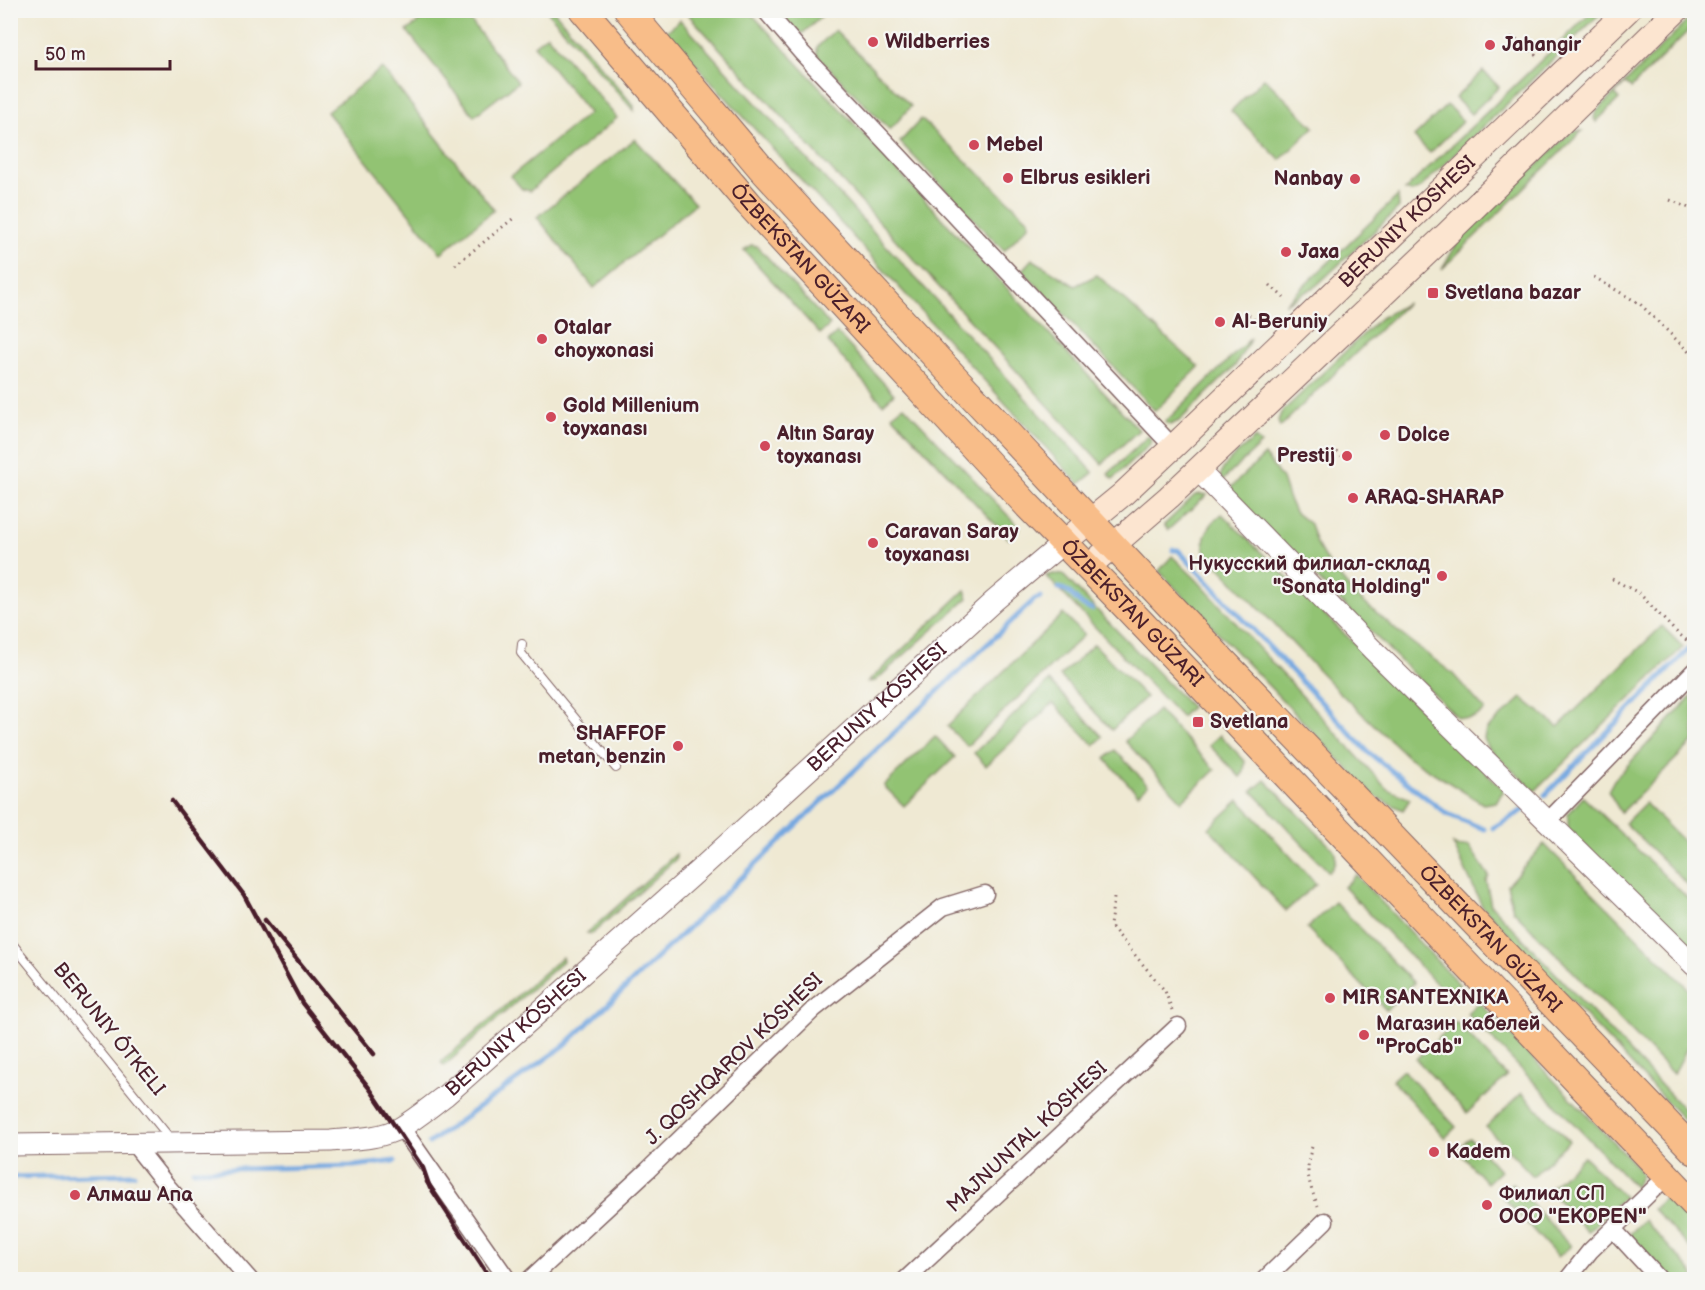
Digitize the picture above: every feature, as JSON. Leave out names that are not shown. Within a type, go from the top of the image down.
[{"type":"main road","points":[[583,10],[749,204],[1063,543],[1695,1204]]},
{"type":"main road","points":[[628,10],[776,185],[959,382],[1695,1150]]},
{"type":"main road","name":"BERUNIY KÓSHESI","points":[[1063,543],[1123,494],[1173,447],[1628,10]]},
{"type":"main road","name":"BERUNIY KÓSHESI","points":[[1088,568],[1148,518],[1439,242],[1677,10]]},
{"type":"main road","points":[[1123,494],[1122,504],[1127,515],[1135,518],[1148,518]]},
{"type":"street","points":[[765,10],[802,53],[1173,447]]},
{"type":"street","points":[[1198,470],[1372,649],[1695,965]]},
{"type":"street","name":"BERUNIY KÓSHESI","points":[[10,1144],[331,1142],[391,1132],[401,1127],[446,1095],[498,1050],[988,607],[1063,543]]},
{"type":"street","points":[[1547,822],[1695,671]]},
{"type":"street","name":"J. QOSHQAROV KÓSHESI","points":[[529,1280],[648,1170],[814,1009],[943,907],[985,894]]},
{"type":"street","name":"MAJNUNTAL KÓSHESI","points":[[905,1280],[1178,1026]]},
{"type":"street","points":[[401,1127],[508,1280]]},
{"type":"street","points":[[134,1144],[168,1187],[250,1280]]},
{"type":"street","points":[[1567,1280],[1590,1251],[1667,1176]]},
{"type":"street","points":[[1264,1280],[1325,1221]]},
{"type":"street","points":[[1612,1229],[1660,1280]]},
{"type":"lane","points":[[522,644],[521,652],[616,768]]},
{"type":"lane","name":"BERUNIY ÓTKELI","points":[[10,942],[174,1144]]},
{"type":"path","points":[[1511,37],[1527,46],[1537,57]]},
{"type":"path","points":[[1670,200],[1695,210]]},
{"type":"path","points":[[455,265],[515,217]]},
{"type":"path","points":[[1594,277],[1640,304],[1695,357]]},
{"type":"path","points":[[1270,285],[1284,298]]},
{"type":"path","points":[[1245,311],[1258,323]]},
{"type":"path","points":[[1336,452],[1341,456]]},
{"type":"path","points":[[1612,579],[1639,593],[1675,631],[1695,646]]},
{"type":"path","points":[[1114,898],[1110,925],[1165,991],[1178,1026]]},
{"type":"path","points":[[1312,1147],[1307,1162],[1309,1185],[1325,1221]]},
{"type":"green space","points":[[434,10],[463,11],[518,82],[474,116],[407,31]]},
{"type":"green space","points":[[547,11],[554,11],[634,106],[634,111]]},
{"type":"green space","points":[[685,11],[749,11],[1139,430],[1102,464]]},
{"type":"green space","points":[[775,11],[815,11],[821,17],[803,33],[793,31]]},
{"type":"green space","points":[[1593,11],[1603,11],[1419,189],[1411,192],[1405,190]]},
{"type":"green space","points":[[1694,14],[1694,25],[1631,88],[1625,84],[1615,94],[1619,99],[1596,122],[1594,118],[1596,112]]},
{"type":"green space","points":[[680,20],[1093,473],[1079,484],[666,32]]},
{"type":"green space","points":[[835,30],[911,106],[890,130],[817,56],[817,47]]},
{"type":"green space","points":[[547,35],[617,118],[530,191],[522,189],[511,176],[589,113],[534,45]]},
{"type":"green space","points":[[382,68],[494,210],[441,253],[327,112]]},
{"type":"green space","points":[[1483,71],[1499,87],[1471,114],[1455,98]]},
{"type":"green space","points":[[1264,78],[1314,127],[1280,160],[1231,111]]},
{"type":"green space","points":[[1447,105],[1463,121],[1430,153],[1414,137]]},
{"type":"green space","points":[[921,119],[1029,220],[1029,225],[1004,251],[900,142]]},
{"type":"green space","points":[[1572,131],[1582,131],[1442,269],[1458,242]]},
{"type":"green space","points":[[635,139],[695,204],[594,288],[537,217]]},
{"type":"green space","points":[[1398,196],[1399,208],[1316,286],[1285,304]]},
{"type":"green space","points":[[751,245],[757,246],[830,325],[820,334],[744,250]]},
{"type":"green space","points":[[1032,259],[1075,286],[1097,275],[1199,367],[1155,411],[1022,270]]},
{"type":"green space","points":[[1407,303],[1280,427],[1278,421],[1281,413],[1379,319]]},
{"type":"green space","points":[[837,333],[894,394],[883,404],[828,342]]},
{"type":"green space","points":[[1251,338],[1235,366],[1179,421],[1170,425],[1165,422]]},
{"type":"green space","points":[[904,406],[1020,528],[1009,539],[892,415]]},
{"type":"green space","points":[[1148,436],[1151,439],[1150,444],[1113,479],[1108,474]]},
{"type":"green space","points":[[1255,438],[1261,444],[1220,483],[1220,476],[1227,464]]},
{"type":"green space","points":[[1265,455],[1282,479],[1295,512],[1310,524],[1316,543],[1326,560],[1354,594],[1452,673],[1485,710],[1472,718],[1457,717],[1228,490]]},
{"type":"green space","points":[[1195,495],[1207,495],[1168,530],[1164,525]]},
{"type":"green space","points":[[1222,514],[1504,790],[1496,802],[1483,804],[1408,757],[1338,691],[1204,551],[1204,540],[1208,530]]},
{"type":"green space","points":[[1172,556],[1196,579],[1387,789],[1410,799],[1403,810],[1374,796],[1159,571]]},
{"type":"green space","points":[[1063,575],[1191,707],[1181,717],[1046,576]]},
{"type":"green space","points":[[965,590],[968,598],[875,681],[868,682]]},
{"type":"green space","points":[[1063,614],[1084,635],[967,746],[947,726]]},
{"type":"green space","points":[[1662,626],[1683,647],[1535,791],[1487,747],[1484,738],[1486,730],[1522,698],[1558,727]]},
{"type":"green space","points":[[1094,644],[1146,697],[1112,730],[1060,676]]},
{"type":"green space","points":[[1049,681],[1103,737],[1094,745],[1053,703],[986,766],[974,753]]},
{"type":"green space","points":[[1694,694],[1694,741],[1621,813],[1608,791],[1614,780]]},
{"type":"green space","points":[[1158,710],[1215,770],[1182,801],[1125,741]]},
{"type":"green space","points":[[1220,735],[1245,761],[1244,772],[1240,777],[1209,745]]},
{"type":"green space","points":[[935,736],[955,757],[904,806],[884,786]]},
{"type":"green space","points":[[1115,750],[1148,785],[1138,794],[1105,759]]},
{"type":"green space","points":[[1265,780],[1334,850],[1335,862],[1329,872],[1252,791]]},
{"type":"green space","points":[[1583,797],[1694,904],[1694,954],[1568,829],[1568,814]]},
{"type":"green space","points":[[1239,800],[1316,884],[1286,911],[1209,828]]},
{"type":"green space","points":[[1645,803],[1694,852],[1694,891],[1625,823]]},
{"type":"green space","points":[[1453,844],[1459,847],[1469,846],[1489,876],[1486,881],[1491,905],[1694,1120],[1694,1131],[1482,906]]},
{"type":"green space","points":[[1544,844],[1694,994],[1694,1038],[1673,1074],[1513,910],[1507,885]]},
{"type":"green space","points":[[676,854],[676,859],[592,934],[587,933]]},
{"type":"green space","points":[[1356,875],[1459,984],[1457,995],[1451,999],[1344,887]]},
{"type":"green space","points":[[1335,902],[1414,983],[1386,1010],[1307,928]]},
{"type":"green space","points":[[562,957],[563,961],[444,1066],[441,1062]]},
{"type":"green space","points":[[1479,1002],[1638,1168],[1641,1175],[1635,1187],[1467,1013]]},
{"type":"green space","points":[[1456,1022],[1507,1076],[1467,1113],[1416,1059]]},
{"type":"green space","points":[[1403,1070],[1456,1127],[1445,1138],[1392,1080]]},
{"type":"green space","points":[[1522,1093],[1569,1141],[1533,1176],[1486,1127]]},
{"type":"green space","points":[[1470,1138],[1500,1171],[1487,1183],[1457,1150]]},
{"type":"green space","points":[[1584,1156],[1624,1197],[1588,1232],[1548,1190]]},
{"type":"green space","points":[[1512,1183],[1571,1246],[1558,1257],[1500,1194]]},
{"type":"green space","points":[[1667,1196],[1694,1226],[1694,1252],[1653,1209]]},
{"type":"green space","points":[[1644,1220],[1694,1274],[1694,1279],[1672,1279],[1629,1235]]},
{"type":"waterway","points":[[1173,550],[1178,550],[1369,753],[1447,814],[1484,829]]},
{"type":"waterway","points":[[1059,588],[1064,589],[1083,606],[1092,609]]},
{"type":"waterway","points":[[429,1143],[565,1045],[1035,599],[1041,597]]},
{"type":"waterway","points":[[1545,795],[1689,649]]},
{"type":"waterway","points":[[1493,828],[1525,809]]},
{"type":"waterway","points":[[193,1170],[354,1166],[395,1161]]},
{"type":"waterway","points":[[10,1177],[134,1174]]},
{"type":"railway","points":[[172,801],[244,895],[302,1003],[370,1089],[423,1168],[430,1188]]},
{"type":"railway","points":[[265,920],[374,1054]]},
{"type":"railway","points":[[427,1182],[491,1280]]},
{"type":"place","name":"Wildberries","points":[[873,42]]},
{"type":"place","name":"Jahangir","points":[[1490,45]]},
{"type":"place","name":"Mebel","points":[[974,145]]},
{"type":"place","name":"Elbrus esikleri","points":[[1008,178]]},
{"type":"place","name":"Nanbay","points":[[1355,179]]},
{"type":"place","name":"Jaxa","points":[[1286,252]]},
{"type":"place","name":"Svetlana bazar","points":[[1433,293]]},
{"type":"place","name":"Al-Beruniy","points":[[1220,322]]},
{"type":"place","name":"Otalar choyxonasi","points":[[542,339]]},
{"type":"place","name":"Gold Millenium toyxanası","points":[[551,417]]},
{"type":"place","name":"Dolce","points":[[1385,435]]},
{"type":"place","name":"Altın Saray toyxanası","points":[[765,446]]},
{"type":"place","name":"Prestij","points":[[1347,456]]},
{"type":"place","name":"ARAQ-SHARAP","points":[[1353,498]]},
{"type":"place","name":"Caravan Saray toyxanası","points":[[873,543]]},
{"type":"place","name":"Нукусский филиал-склад \"Sonata Holding\"","points":[[1442,576]]},
{"type":"place","name":"Svetlana","points":[[1198,722]]},
{"type":"place","name":"SHAFFOF metan, benzin","points":[[678,746]]},
{"type":"place","name":"MIR SANTEXNIKA","points":[[1330,998]]},
{"type":"place","name":"Магазин кабелей \"ProCab\"","points":[[1364,1035]]},
{"type":"place","name":"Kadem","points":[[1434,1152]]},
{"type":"place","name":"Алмаш Апа","points":[[75,1195]]},
{"type":"place","name":"Филиал СП OOO \"EKOPEN\"","points":[[1487,1205]]}]
